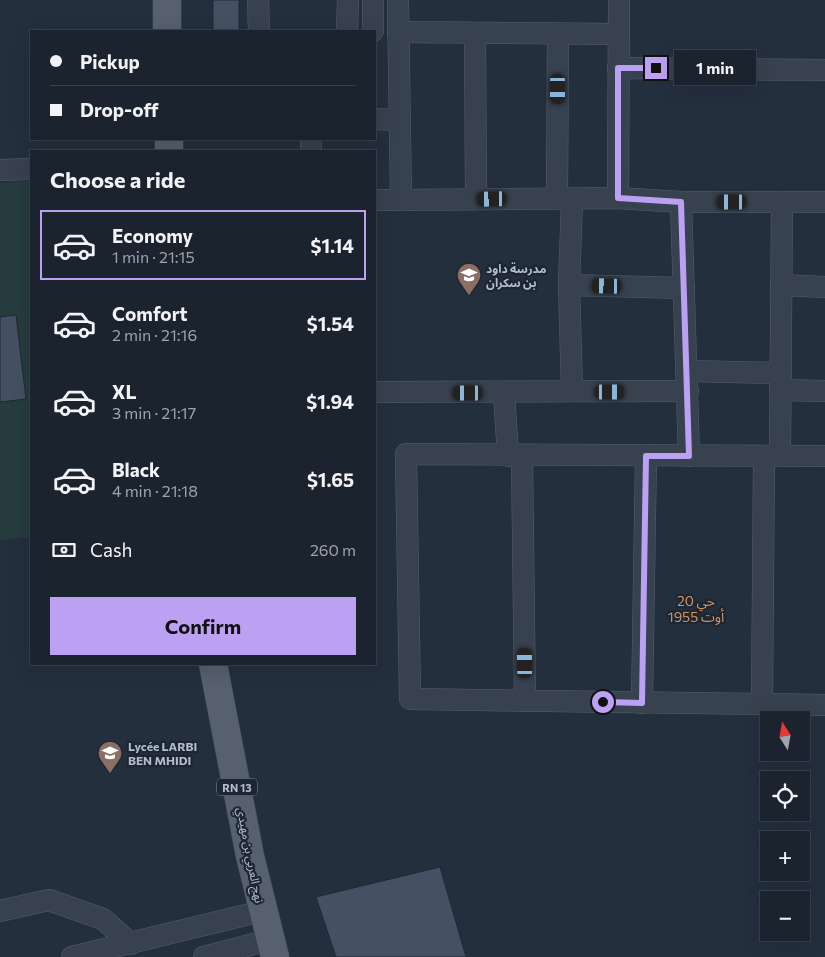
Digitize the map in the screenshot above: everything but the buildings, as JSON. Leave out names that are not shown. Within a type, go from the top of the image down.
[{"type":"main road","points":[[167,0],[167,30]]},
{"type":"main road","name":"نهج العربي بن مهيدي","points":[[213,665],[262,911],[272,949]]},
{"type":"street","points":[[258,0],[259,30]]},
{"type":"street","points":[[347,30],[348,0]]},
{"type":"street","points":[[373,0],[373,30]]},
{"type":"street","points":[[398,0],[398,120],[401,200]]},
{"type":"street","points":[[618,198],[619,0]]},
{"type":"street","points":[[475,32],[476,199]]},
{"type":"street","points":[[376,43],[475,32],[618,34]]},
{"type":"street","points":[[558,34],[572,392]]},
{"type":"street","points":[[618,68],[825,70]]},
{"type":"street","points":[[376,119],[398,120]]},
{"type":"street","points":[[0,170],[30,169]]},
{"type":"street","points":[[376,200],[618,198],[681,202],[825,202]]},
{"type":"street","points":[[681,202],[689,456]]},
{"type":"street","points":[[762,704],[772,455],[781,382],[782,202]]},
{"type":"street","points":[[781,285],[825,287]]},
{"type":"street","points":[[569,286],[684,288]]},
{"type":"street","points":[[376,392],[572,392],[688,381],[781,382],[825,391]]},
{"type":"street","points":[[504,393],[515,455],[525,701]]},
{"type":"street","points":[[825,456],[406,454],[410,700],[825,705]]},
{"type":"street","points":[[642,703],[646,456]]},
{"type":"street","points":[[0,910],[49,900],[103,918],[132,944]]},
{"type":"street","points":[[72,957],[262,911]]},
{"type":"street","points":[[204,957],[272,949]]},
{"type":"green space","points":[[30,181],[30,537],[0,540],[0,183]]},
{"type":"place","name":"مدرسة داود بن سكران","points":[[469,296]]},
{"type":"place","name":"Lycée LARBI BEN MHIDI","points":[[110,774]]},
{"type":"district","name":"حي 20 أوت 1955","points":[[696,608]]},
{"type":"route","points":[[603,702],[642,703],[646,456],[689,456],[681,202],[618,198],[618,68],[656,68]]}]
